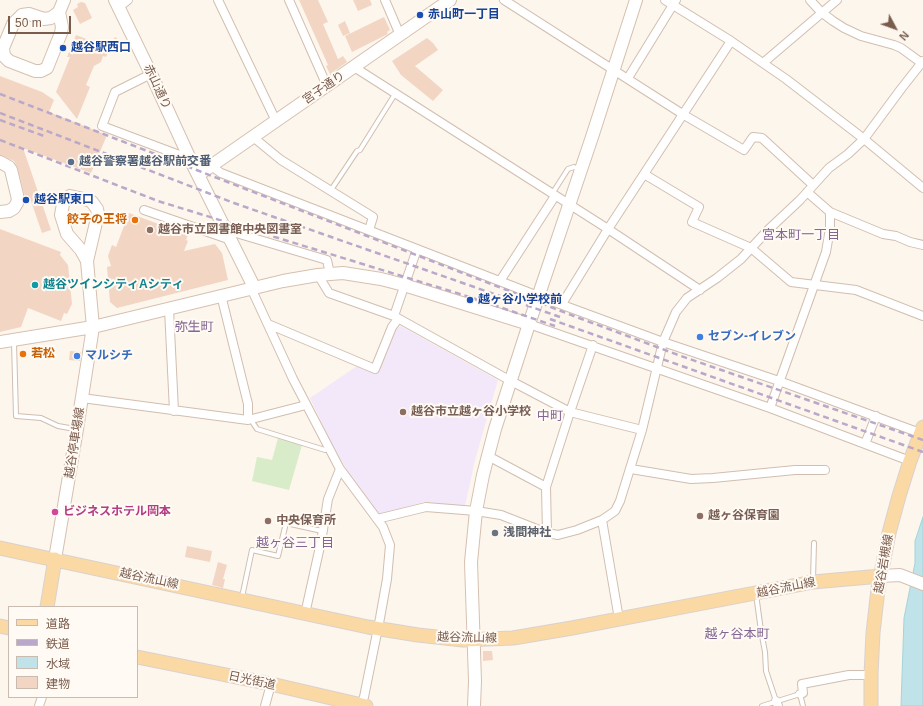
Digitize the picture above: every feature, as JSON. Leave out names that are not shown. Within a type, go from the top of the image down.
[{"type":"main road","name":"越谷岩槻線","points":[[871,706],[873,633],[881,576],[889,533],[910,461],[922,430]]},
{"type":"main road","name":"越谷流山線","points":[[0,548],[305,614],[440,639],[473,640],[513,638],[756,594],[813,582],[881,576]]},
{"type":"main road","points":[[47,606],[55,559]]},
{"type":"main road","name":"日光街道","points":[[138,657],[271,684],[362,706]]},
{"type":"street","points":[[59,12],[62,27],[61,33],[47,68],[42,71],[35,71],[9,61],[4,56],[4,48],[13,24],[22,15],[29,14],[44,19],[51,18],[59,12],[64,0]]},
{"type":"street","points":[[218,0],[276,121]]},
{"type":"street","points":[[289,0],[327,86]]},
{"type":"street","points":[[385,0],[400,35]]},
{"type":"street","name":"宮子通り","points":[[198,175],[450,0]]},
{"type":"street","points":[[504,0],[684,115],[744,150],[753,137],[762,138],[810,188],[830,212],[883,234],[896,236],[910,242],[923,244]]},
{"type":"street","points":[[474,706],[475,681],[471,562],[476,511],[483,475],[538,296],[592,137],[636,0]]},
{"type":"street","points":[[665,0],[674,3],[786,79],[864,139],[923,188]]},
{"type":"street","points":[[377,519],[426,506],[501,515],[547,533],[558,535],[577,530],[602,520],[615,511],[631,469],[642,430],[662,342],[676,312],[687,298],[717,278],[751,248],[829,168],[848,154],[864,139],[922,63],[901,48],[861,36],[844,28],[822,12],[810,0]]},
{"type":"street","points":[[763,63],[837,0]]},
{"type":"street","name":"赤山通り","points":[[121,2],[151,74],[190,159],[229,235],[253,287]]},
{"type":"street","points":[[628,78],[674,3]]},
{"type":"street","points":[[562,304],[608,229],[731,41]]},
{"type":"street","points":[[354,67],[568,205],[608,229],[700,290]]},
{"type":"street","points":[[151,74],[115,92],[102,126],[190,159]]},
{"type":"street","points":[[253,137],[281,160],[373,217],[369,230]]},
{"type":"street","points":[[0,162],[9,167],[11,170],[18,199],[14,208],[10,211],[0,212]]},
{"type":"street","points":[[211,166],[221,173],[538,296],[662,342],[779,381],[876,416],[922,430]]},
{"type":"street","points":[[644,174],[699,207],[692,222],[751,248],[791,282],[856,290],[923,316]]},
{"type":"street","points":[[500,281],[554,195]]},
{"type":"street","points":[[70,196],[88,200],[95,205],[97,209],[98,214],[87,261],[81,250],[67,234],[61,215],[63,204],[70,196]]},
{"type":"street","points":[[144,210],[229,235],[327,260],[324,274],[329,294],[396,318],[570,412],[642,430]]},
{"type":"street","points":[[770,408],[826,252],[830,228],[830,212]]},
{"type":"street","points":[[74,241],[77,242],[86,240],[94,232]]},
{"type":"street","points":[[268,324],[375,369],[396,318],[404,285],[417,249]]},
{"type":"street","name":"越谷停車場線","points":[[55,559],[93,327],[87,261]]},
{"type":"street","points":[[0,342],[93,327],[253,287],[324,274],[358,275],[404,285],[593,345],[770,408],[910,461]]},
{"type":"street","points":[[253,287],[268,324],[328,448],[340,469],[383,527],[390,545],[387,579],[362,706]]},
{"type":"street","points":[[221,295],[248,404],[249,420]]},
{"type":"street","points":[[169,309],[174,411]]},
{"type":"street","points":[[547,533],[546,487],[593,345]]},
{"type":"street","points":[[82,398],[249,420],[306,405]]},
{"type":"street","points":[[865,444],[876,416]]},
{"type":"street","points":[[488,456],[546,487]]},
{"type":"street","points":[[305,614],[328,500],[340,469]]},
{"type":"street","points":[[631,469],[691,479],[795,470],[825,470]]},
{"type":"street","points":[[602,520],[619,618]]},
{"type":"street","points":[[881,576],[894,575],[923,584]]},
{"type":"street","points":[[800,694],[803,694],[802,684],[849,675],[871,675]]},
{"type":"street","points":[[265,706],[271,684]]},
{"type":"lane","points":[[331,190],[356,151],[360,150],[396,94]]},
{"type":"lane","points":[[554,195],[568,169],[574,167],[580,169]]},
{"type":"lane","points":[[14,340],[16,416],[41,418],[58,426],[77,429]]},
{"type":"lane","points":[[249,420],[257,428],[324,450],[328,448]]},
{"type":"lane","points":[[241,599],[252,550],[278,556],[286,523],[322,531]]},
{"type":"lane","points":[[813,582],[812,574],[814,543]]},
{"type":"lane","points":[[756,594],[765,652],[766,671],[777,704]]},
{"type":"lane","points":[[762,706],[777,704],[800,694],[803,706]]},
{"type":"shaded area","name":"越谷市立越ヶ谷小学校","points":[[401,326],[498,380],[475,460],[465,506],[424,502],[378,515],[350,475],[331,443],[310,398],[357,366],[377,372],[396,327]]},
{"type":"green space","points":[[278,438],[302,445],[289,490],[252,481],[257,457],[272,460]]},
{"type":"water","points":[[923,517],[923,706],[901,706],[904,618],[915,563],[915,541]]},
{"type":"building","points":[[299,0],[318,0],[328,22],[323,24],[338,59],[343,56],[347,62],[330,74],[326,66],[328,65]]},
{"type":"building","points":[[353,0],[370,0],[372,5],[358,11]]},
{"type":"building","points":[[81,2],[85,3],[92,18],[80,24],[73,10],[78,7],[77,4]]},
{"type":"building","points":[[384,17],[390,30],[387,32],[388,34],[352,52],[345,36]]},
{"type":"building","points":[[345,21],[350,33],[343,36],[338,25]]},
{"type":"building","points":[[76,35],[110,48],[106,57],[103,56],[101,62],[94,66],[86,85],[90,87],[77,119],[56,92],[70,57],[67,57]]},
{"type":"building","points":[[116,37],[124,50],[118,54],[110,41]]},
{"type":"building","points":[[427,38],[438,50],[415,66],[443,90],[433,101],[401,75],[392,61]]},
{"type":"building","points":[[0,76],[42,92],[54,100],[49,112],[107,135],[91,173],[23,148],[51,230],[42,233],[31,201],[25,203],[25,197],[17,166],[14,161],[0,155]]},
{"type":"building","points":[[129,213],[188,235],[186,240],[188,241],[184,251],[215,244],[222,253],[228,280],[117,308],[110,302],[107,267],[111,266],[108,256],[112,245],[116,247]]},
{"type":"building","name":"越谷ツインシティAシティ","points":[[0,229],[61,252],[60,255],[68,265],[72,304],[67,314],[64,313],[61,321],[28,308],[21,327],[0,332]]},
{"type":"building","name":"マルシチ","points":[[70,351],[81,352],[80,361],[69,360]]},
{"type":"building","points":[[187,546],[212,551],[210,562],[185,557]]},
{"type":"building","points":[[218,562],[227,565],[223,579],[225,579],[223,588],[212,585]]},
{"type":"building","points":[[483,651],[492,651],[493,660],[483,661]]},
{"type":"railway","points":[[0,94],[579,318],[681,356],[923,440]]},
{"type":"railway","points":[[0,113],[234,203],[560,317]]},
{"type":"railway","points":[[0,120],[44,136]]},
{"type":"railway","points":[[0,140],[158,201],[473,298],[555,326]]},
{"type":"railway","points":[[550,319],[923,452]]},
{"type":"place","name":"赤山町一丁目","points":[[420,15]]},
{"type":"place","name":"越谷駅西口","points":[[63,48]]},
{"type":"place","name":"越谷警察署越谷駅前交番","points":[[71,162]]},
{"type":"place","name":"越谷駅東口","points":[[26,200]]},
{"type":"place","name":"餃子の王将","points":[[135,220]]},
{"type":"place","name":"越谷市立図書館中央図書室","points":[[150,230]]},
{"type":"place","name":"越谷ツインシティAシティ","points":[[35,285]]},
{"type":"place","name":"越ヶ谷小学校前","points":[[470,300]]},
{"type":"place","name":"セブン-イレブン","points":[[700,337]]},
{"type":"place","name":"若松","points":[[23,354]]},
{"type":"place","name":"マルシチ","points":[[77,356]]},
{"type":"place","name":"越谷市立越ヶ谷小学校","points":[[403,412]]},
{"type":"place","name":"ビジネスホテル岡本","points":[[55,512]]},
{"type":"place","name":"越ヶ谷保育園","points":[[700,516]]},
{"type":"place","name":"中央保育所","points":[[268,521]]},
{"type":"place","name":"浅間神社","points":[[495,533]]},
{"type":"district","name":"宮本町一丁目","points":[[801,235]]},
{"type":"district","name":"弥生町","points":[[194,327]]},
{"type":"district","name":"中町","points":[[550,416]]},
{"type":"district","name":"越ヶ谷三丁目","points":[[295,543]]},
{"type":"district","name":"越ヶ谷本町","points":[[737,634]]}]
